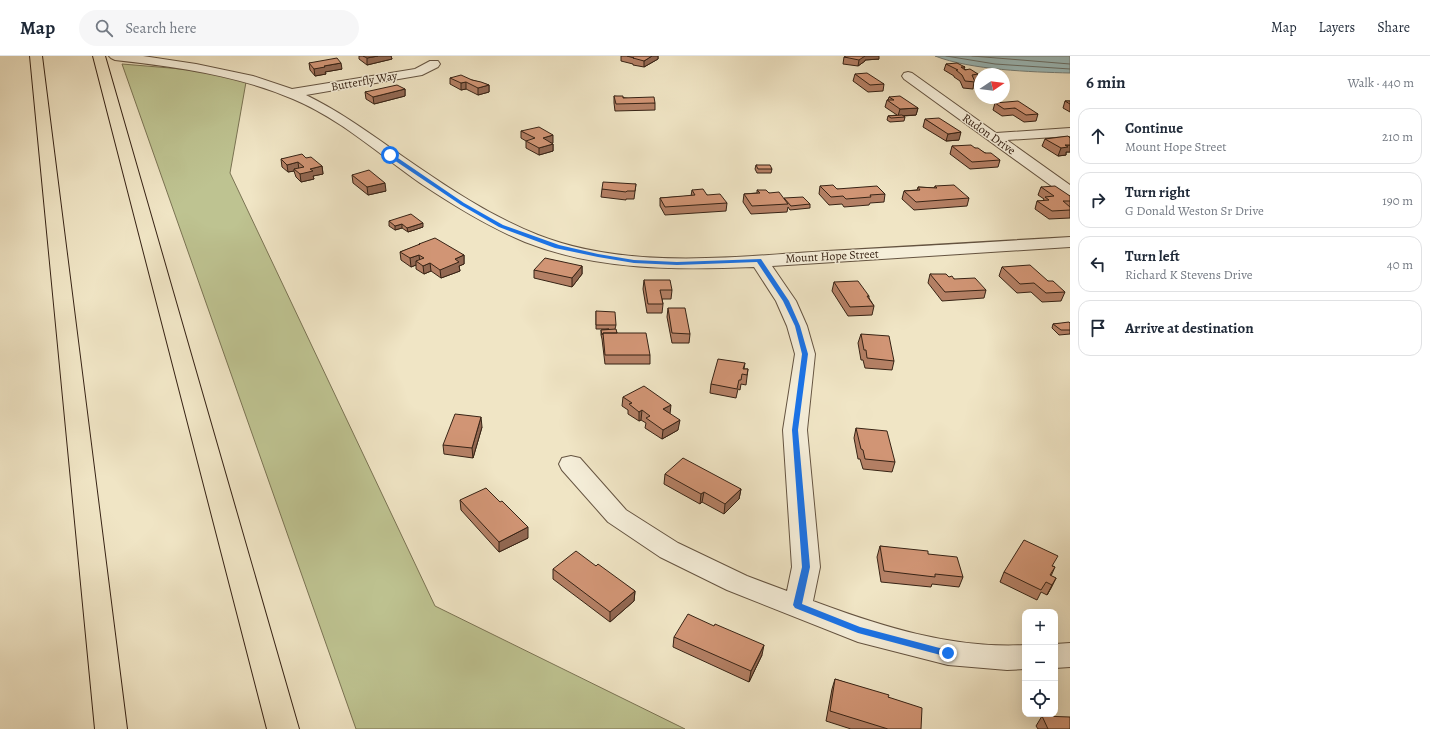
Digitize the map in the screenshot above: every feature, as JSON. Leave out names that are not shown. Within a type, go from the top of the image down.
[{"type":"highway","points":[[36,58],[111,729]]},
{"type":"highway","points":[[106,61],[283,729]]},
{"type":"street","name":"Mount Hope Street","points":[[106,61],[219,71],[262,82],[294,93],[326,110],[462,204],[501,226],[557,246],[598,256],[634,261],[677,263],[759,260],[1070,242]]},
{"type":"street","name":"Butterfly Way","points":[[294,93],[418,72],[434,64]]},
{"type":"street","name":"Rudon Drive","points":[[908,76],[1070,192]]},
{"type":"street","points":[[994,137],[1070,132]]},
{"type":"street","points":[[759,260],[786,301],[798,326],[805,354],[795,430],[806,567],[798,605]]},
{"type":"street","points":[[571,464],[617,516],[669,550],[737,583],[798,605],[858,630],[948,653],[1022,658]]},
{"type":"street","points":[[1058,656],[1070,655]]},
{"type":"green space","points":[[122,64],[210,73],[246,82],[230,173],[435,606],[685,729],[356,729]]},
{"type":"water","points":[[935,56],[1070,56],[1070,73],[1020,71],[1010,70],[1010,68],[983,67],[950,61]]},
{"type":"building","points":[[363,56],[378,56],[367,58]]},
{"type":"building","points":[[627,56],[652,56],[644,61]]},
{"type":"building","points":[[865,56],[859,60],[844,57]]},
{"type":"building","points":[[337,58],[341,63],[314,69],[309,63]]},
{"type":"building","points":[[957,63],[965,67],[961,67],[965,70],[970,69],[974,72],[974,75],[972,75],[974,82],[965,81],[962,75],[956,70],[958,70],[946,64]]},
{"type":"building","points":[[867,73],[884,84],[870,85],[855,74]]},
{"type":"building","points":[[461,75],[489,85],[478,88],[466,82],[461,83],[450,78]]},
{"type":"building","points":[[397,85],[405,89],[373,97],[365,92]]},
{"type":"building","points":[[614,96],[623,96],[623,98],[654,97],[655,103],[616,104]]},
{"type":"building","points":[[900,96],[918,108],[900,109],[887,100],[894,100],[889,97]]},
{"type":"building","points":[[1018,101],[1038,114],[1026,115],[1015,108],[1004,109],[996,104],[1010,104],[1010,102]]},
{"type":"building","points":[[902,115],[905,117],[891,118],[888,116]]},
{"type":"building","points":[[939,118],[961,132],[948,134],[925,119]]},
{"type":"building","points":[[539,127],[553,135],[543,138],[553,144],[539,148],[526,141],[535,138],[521,131]]},
{"type":"building","points":[[1068,136],[1070,138],[1070,145],[1065,145],[1068,147],[1061,148],[1045,139]]},
{"type":"building","points":[[971,145],[985,153],[991,153],[1000,160],[972,162],[952,146]]},
{"type":"building","points":[[302,154],[306,158],[311,157],[322,166],[310,169],[313,171],[300,174],[294,169],[304,167],[298,162],[287,165],[281,159]]},
{"type":"building","points":[[756,165],[770,165],[772,169],[758,169]]},
{"type":"building","points":[[369,170],[385,183],[367,187],[352,175]]},
{"type":"building","points":[[603,182],[636,184],[635,191],[626,192],[602,189]]},
{"type":"building","points":[[833,185],[837,189],[877,186],[885,194],[846,199],[843,196],[831,197],[820,186]]},
{"type":"building","points":[[954,185],[969,198],[916,202],[904,191],[920,190],[918,187],[937,188],[935,186]]},
{"type":"building","points":[[1055,186],[1070,196],[1070,201],[1063,201],[1070,207],[1070,210],[1052,211],[1037,201],[1049,200],[1045,197],[1054,196],[1041,187]]},
{"type":"building","points":[[703,189],[707,195],[720,194],[727,203],[665,207],[660,198],[695,195],[692,190]]},
{"type":"building","points":[[757,190],[766,190],[769,193],[779,192],[788,204],[752,206],[744,194],[760,193]]},
{"type":"building","points":[[803,197],[810,204],[791,206],[784,198]]},
{"type":"building","points":[[411,214],[423,223],[407,228],[402,224],[395,226],[389,221]]},
{"type":"building","points":[[435,238],[464,255],[455,259],[459,262],[440,270],[430,263],[423,266],[416,261],[424,258],[419,255],[410,258],[400,252],[419,244]]},
{"type":"building","points":[[545,258],[582,266],[572,278],[534,270]]},
{"type":"building","points":[[1030,265],[1048,281],[1053,281],[1065,292],[1046,293],[1034,283],[1020,284],[1002,267]]},
{"type":"building","points":[[930,274],[946,274],[949,277],[952,276],[954,279],[975,278],[986,290],[945,292]]},
{"type":"building","points":[[644,280],[670,280],[672,290],[660,290],[663,304],[648,304]]},
{"type":"building","points":[[858,281],[874,306],[850,307],[834,282]]},
{"type":"building","points":[[668,308],[685,308],[690,334],[672,333]]},
{"type":"building","points":[[596,311],[615,312],[616,325],[596,325]]},
{"type":"building","points":[[1069,322],[1070,330],[1061,330],[1053,324]]},
{"type":"building","points":[[616,329],[617,333],[603,333],[602,335],[601,330]]},
{"type":"building","points":[[603,333],[646,333],[650,355],[605,355]]},
{"type":"building","points":[[861,334],[889,336],[894,361],[867,358]]},
{"type":"building","points":[[718,359],[745,363],[743,369],[748,369],[747,375],[742,374],[737,389],[711,384]]},
{"type":"building","points":[[644,386],[671,405],[663,409],[680,420],[663,430],[646,418],[650,416],[642,410],[639,412],[629,404],[632,403],[623,397]]},
{"type":"building","points":[[455,414],[481,417],[472,448],[443,445]]},
{"type":"building","points":[[856,428],[887,431],[895,462],[865,459]]},
{"type":"building","points":[[683,458],[741,489],[725,504],[704,492],[701,494],[665,474]]},
{"type":"building","points":[[486,488],[500,502],[502,501],[528,527],[499,542],[460,500]]},
{"type":"building","points":[[1024,540],[1058,556],[1052,566],[1055,567],[1050,575],[1056,578],[1052,585],[1046,582],[1041,590],[1004,572]]},
{"type":"building","points":[[880,546],[928,551],[928,554],[957,557],[963,577],[935,574],[935,577],[884,571]]},
{"type":"building","points":[[576,551],[596,566],[598,564],[635,591],[610,612],[553,569]]},
{"type":"building","points":[[688,614],[714,626],[715,624],[764,645],[751,671],[674,637]]},
{"type":"building","points":[[835,679],[889,695],[888,697],[922,708],[921,729],[888,729],[830,711]]},
{"type":"building","points":[[1042,717],[1070,717],[1070,729],[1048,729]]},
{"type":"route","points":[[390,155],[462,204],[501,226],[557,246],[598,256],[634,261],[677,263],[759,260],[786,301],[798,326],[805,354],[795,430],[806,567],[798,605],[858,630],[948,653]]}]
